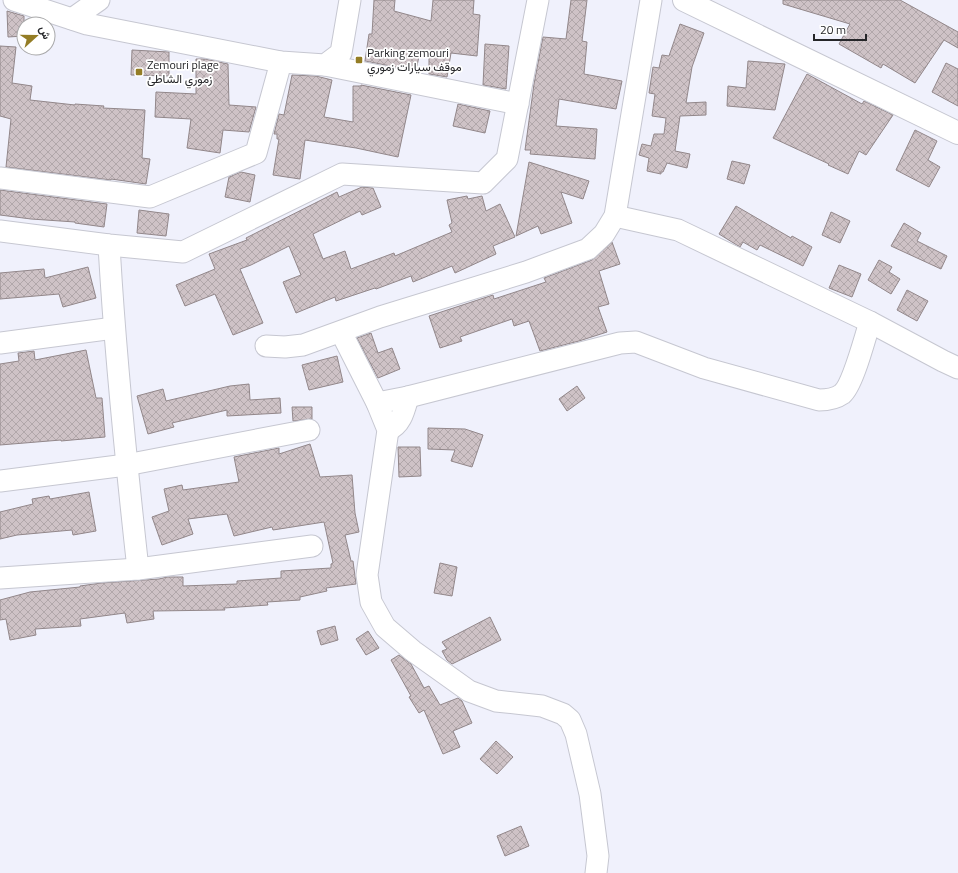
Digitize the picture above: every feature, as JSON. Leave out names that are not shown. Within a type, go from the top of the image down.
[{"type":"main road","points":[[684,0],[958,133]]},
{"type":"street","points":[[0,3],[9,0]]},
{"type":"street","points":[[14,0],[87,24],[282,62],[325,65],[518,104]]},
{"type":"street","points":[[72,19],[99,0]]},
{"type":"street","points":[[325,65],[341,53],[350,0]]},
{"type":"street","points":[[0,231],[109,245],[183,252],[342,174],[483,183],[508,159],[538,0]]},
{"type":"street","points":[[266,346],[285,347],[303,345],[380,317],[526,272],[588,249],[604,234],[615,216],[651,0]]},
{"type":"street","points":[[0,178],[150,197],[256,153],[282,62]]},
{"type":"street","points":[[615,216],[678,230],[870,322],[943,362],[958,368]]},
{"type":"street","points":[[109,245],[114,328],[126,465],[138,568]]},
{"type":"street","points":[[377,403],[408,397],[569,355],[620,343],[636,342],[704,368],[819,400],[832,399],[843,393],[850,383],[870,322]]},
{"type":"street","points":[[0,343],[114,328]]},
{"type":"street","points":[[341,332],[377,403],[388,430],[367,575],[371,602],[385,627],[413,651],[469,691],[496,701],[542,706],[563,714],[570,720],[576,734],[590,794],[598,856],[596,873]]},
{"type":"street","points":[[388,430],[395,428],[402,416],[408,397]]},
{"type":"street","points":[[0,481],[126,465],[309,430]]},
{"type":"street","points":[[0,578],[138,568],[312,546]]},
{"type":"building","points":[[374,0],[395,0],[394,11],[431,21],[433,0],[474,0],[473,14],[480,15],[477,56],[451,53],[447,77],[429,74],[429,52],[420,51],[416,71],[365,61],[369,34],[372,34]]},
{"type":"building","points":[[571,0],[587,0],[582,41],[587,42],[584,74],[622,81],[616,109],[559,99],[556,126],[597,129],[595,159],[530,154],[531,150],[525,150],[534,84],[543,37],[566,39]]},
{"type":"building","points":[[783,0],[900,0],[958,32],[958,48],[944,40],[915,83],[883,64],[881,68],[839,44],[850,24],[783,4]]},
{"type":"building","points":[[7,11],[24,16],[16,16],[16,36],[8,37]]},
{"type":"building","points":[[680,24],[704,33],[692,67],[686,103],[706,102],[706,115],[680,116],[675,151],[690,154],[687,168],[667,163],[661,174],[647,171],[649,158],[639,155],[642,144],[651,146],[654,134],[664,134],[666,118],[652,116],[655,94],[649,93],[653,67],[659,68],[662,55],[669,56]]},
{"type":"building","points":[[485,44],[509,46],[506,89],[483,85]]},
{"type":"building","points":[[0,46],[16,47],[12,83],[32,86],[30,100],[75,105],[104,106],[103,108],[145,110],[142,158],[150,159],[146,184],[6,167],[11,119],[0,116]]},
{"type":"building","points":[[132,50],[169,52],[169,76],[131,75]]},
{"type":"building","points":[[196,59],[205,59],[228,64],[229,105],[256,107],[249,132],[223,130],[220,153],[187,148],[191,119],[155,117],[156,92],[196,94]]},
{"type":"building","points":[[748,61],[785,64],[775,110],[727,106],[728,86],[746,88]]},
{"type":"building","points":[[946,63],[958,69],[958,106],[932,92]]},
{"type":"building","points":[[807,74],[862,104],[864,101],[893,115],[866,155],[859,151],[848,174],[773,138]]},
{"type":"building","points":[[292,75],[316,76],[332,80],[324,117],[353,122],[353,86],[361,85],[411,95],[398,157],[356,148],[305,140],[300,179],[273,175],[279,139],[277,139],[277,134],[274,134],[279,114],[284,115]]},
{"type":"building","points":[[458,104],[490,111],[485,133],[453,126]]},
{"type":"building","points":[[915,130],[937,141],[928,160],[940,167],[929,187],[896,170]]},
{"type":"building","points":[[732,161],[750,165],[744,184],[727,179]]},
{"type":"building","points":[[529,162],[589,181],[583,199],[561,192],[572,223],[541,234],[538,226],[516,236]]},
{"type":"building","points":[[241,172],[255,175],[250,202],[225,197],[229,177]]},
{"type":"building","points":[[362,187],[373,188],[381,207],[362,215],[360,211],[313,234],[323,259],[345,251],[351,269],[394,253],[395,256],[452,232],[449,225],[452,223],[447,200],[467,196],[468,199],[482,196],[486,211],[500,204],[515,237],[493,246],[496,254],[455,273],[452,266],[413,282],[411,276],[376,289],[375,288],[336,301],[335,297],[296,313],[283,282],[301,275],[289,246],[240,269],[263,323],[233,335],[215,294],[185,306],[176,285],[215,269],[209,254],[247,240],[246,238],[337,192],[339,197]]},
{"type":"building","points":[[0,190],[107,204],[104,227],[75,222],[0,215]]},
{"type":"building","points":[[736,206],[791,238],[792,236],[812,247],[803,266],[760,245],[757,250],[743,242],[740,247],[719,234]]},
{"type":"building","points":[[139,210],[169,214],[166,236],[137,233]]},
{"type":"building","points":[[831,212],[850,221],[840,243],[822,235]]},
{"type":"building","points":[[904,223],[921,233],[917,241],[947,256],[941,269],[891,246]]},
{"type":"building","points":[[612,242],[620,264],[599,271],[609,304],[598,307],[607,332],[540,351],[529,321],[514,326],[512,319],[460,337],[462,341],[440,348],[429,316],[493,295],[494,299],[546,282],[544,278],[592,260]]},
{"type":"building","points":[[879,260],[892,267],[889,272],[900,279],[891,294],[868,280]]},
{"type":"building","points":[[839,265],[861,274],[852,297],[829,288]]},
{"type":"building","points":[[88,267],[96,298],[63,307],[59,294],[0,299],[0,273],[44,269],[45,278]]},
{"type":"building","points":[[907,290],[928,301],[917,321],[897,310]]},
{"type":"building","points":[[371,333],[378,353],[392,348],[400,369],[378,378],[357,338]]},
{"type":"building","points":[[86,350],[96,398],[102,398],[105,437],[0,445],[0,364],[19,361],[18,353],[34,351],[35,360]]},
{"type":"building","points":[[337,356],[343,382],[309,390],[302,365]]},
{"type":"building","points":[[249,384],[250,400],[280,398],[281,413],[227,416],[227,410],[172,423],[174,427],[148,434],[137,396],[163,389],[166,401],[230,386]]},
{"type":"building","points":[[577,386],[585,398],[567,411],[559,399]]},
{"type":"building","points":[[292,407],[312,407],[312,419],[293,421]]},
{"type":"building","points":[[428,428],[465,429],[483,435],[472,467],[451,461],[455,450],[428,449]]},
{"type":"building","points":[[310,444],[320,477],[352,475],[355,513],[359,532],[345,535],[351,561],[353,561],[356,584],[326,588],[327,591],[300,597],[300,600],[267,602],[268,605],[224,608],[225,610],[153,611],[154,619],[127,623],[125,613],[80,619],[81,626],[35,629],[36,635],[10,640],[6,619],[0,620],[0,600],[30,592],[80,587],[101,583],[159,579],[167,577],[183,577],[183,586],[237,584],[237,581],[281,578],[281,571],[331,568],[331,564],[333,563],[324,522],[273,530],[272,527],[234,536],[227,514],[188,519],[193,534],[162,545],[152,517],[169,511],[164,489],[182,485],[183,490],[239,482],[234,457],[279,448],[279,454]]},
{"type":"building","points":[[398,447],[420,447],[421,476],[399,477]]},
{"type":"building","points":[[89,492],[96,531],[73,535],[72,530],[17,535],[0,539],[0,512],[33,504],[32,499],[49,496],[50,499]]},
{"type":"building","points":[[440,563],[457,567],[452,596],[434,593]]},
{"type":"building","points":[[490,617],[501,640],[452,664],[447,660],[442,651],[447,649],[442,642]]},
{"type":"building","points":[[335,626],[338,640],[321,645],[317,631]]},
{"type":"building","points":[[368,631],[379,648],[366,655],[356,639]]},
{"type":"building","points":[[399,655],[411,664],[424,688],[429,686],[440,705],[458,698],[462,701],[472,723],[453,731],[460,747],[443,754],[424,710],[419,713],[409,697],[411,696],[391,660]]},
{"type":"building","points":[[496,741],[513,757],[497,774],[480,759]]},
{"type":"building","points":[[521,826],[529,846],[505,856],[497,836]]},
{"type":"place","name":"Parking zemouri موقف سيارات زموري","points":[[359,60]]},
{"type":"place","name":"Zemouri plage زموري الشاطئ","points":[[139,72]]}]
